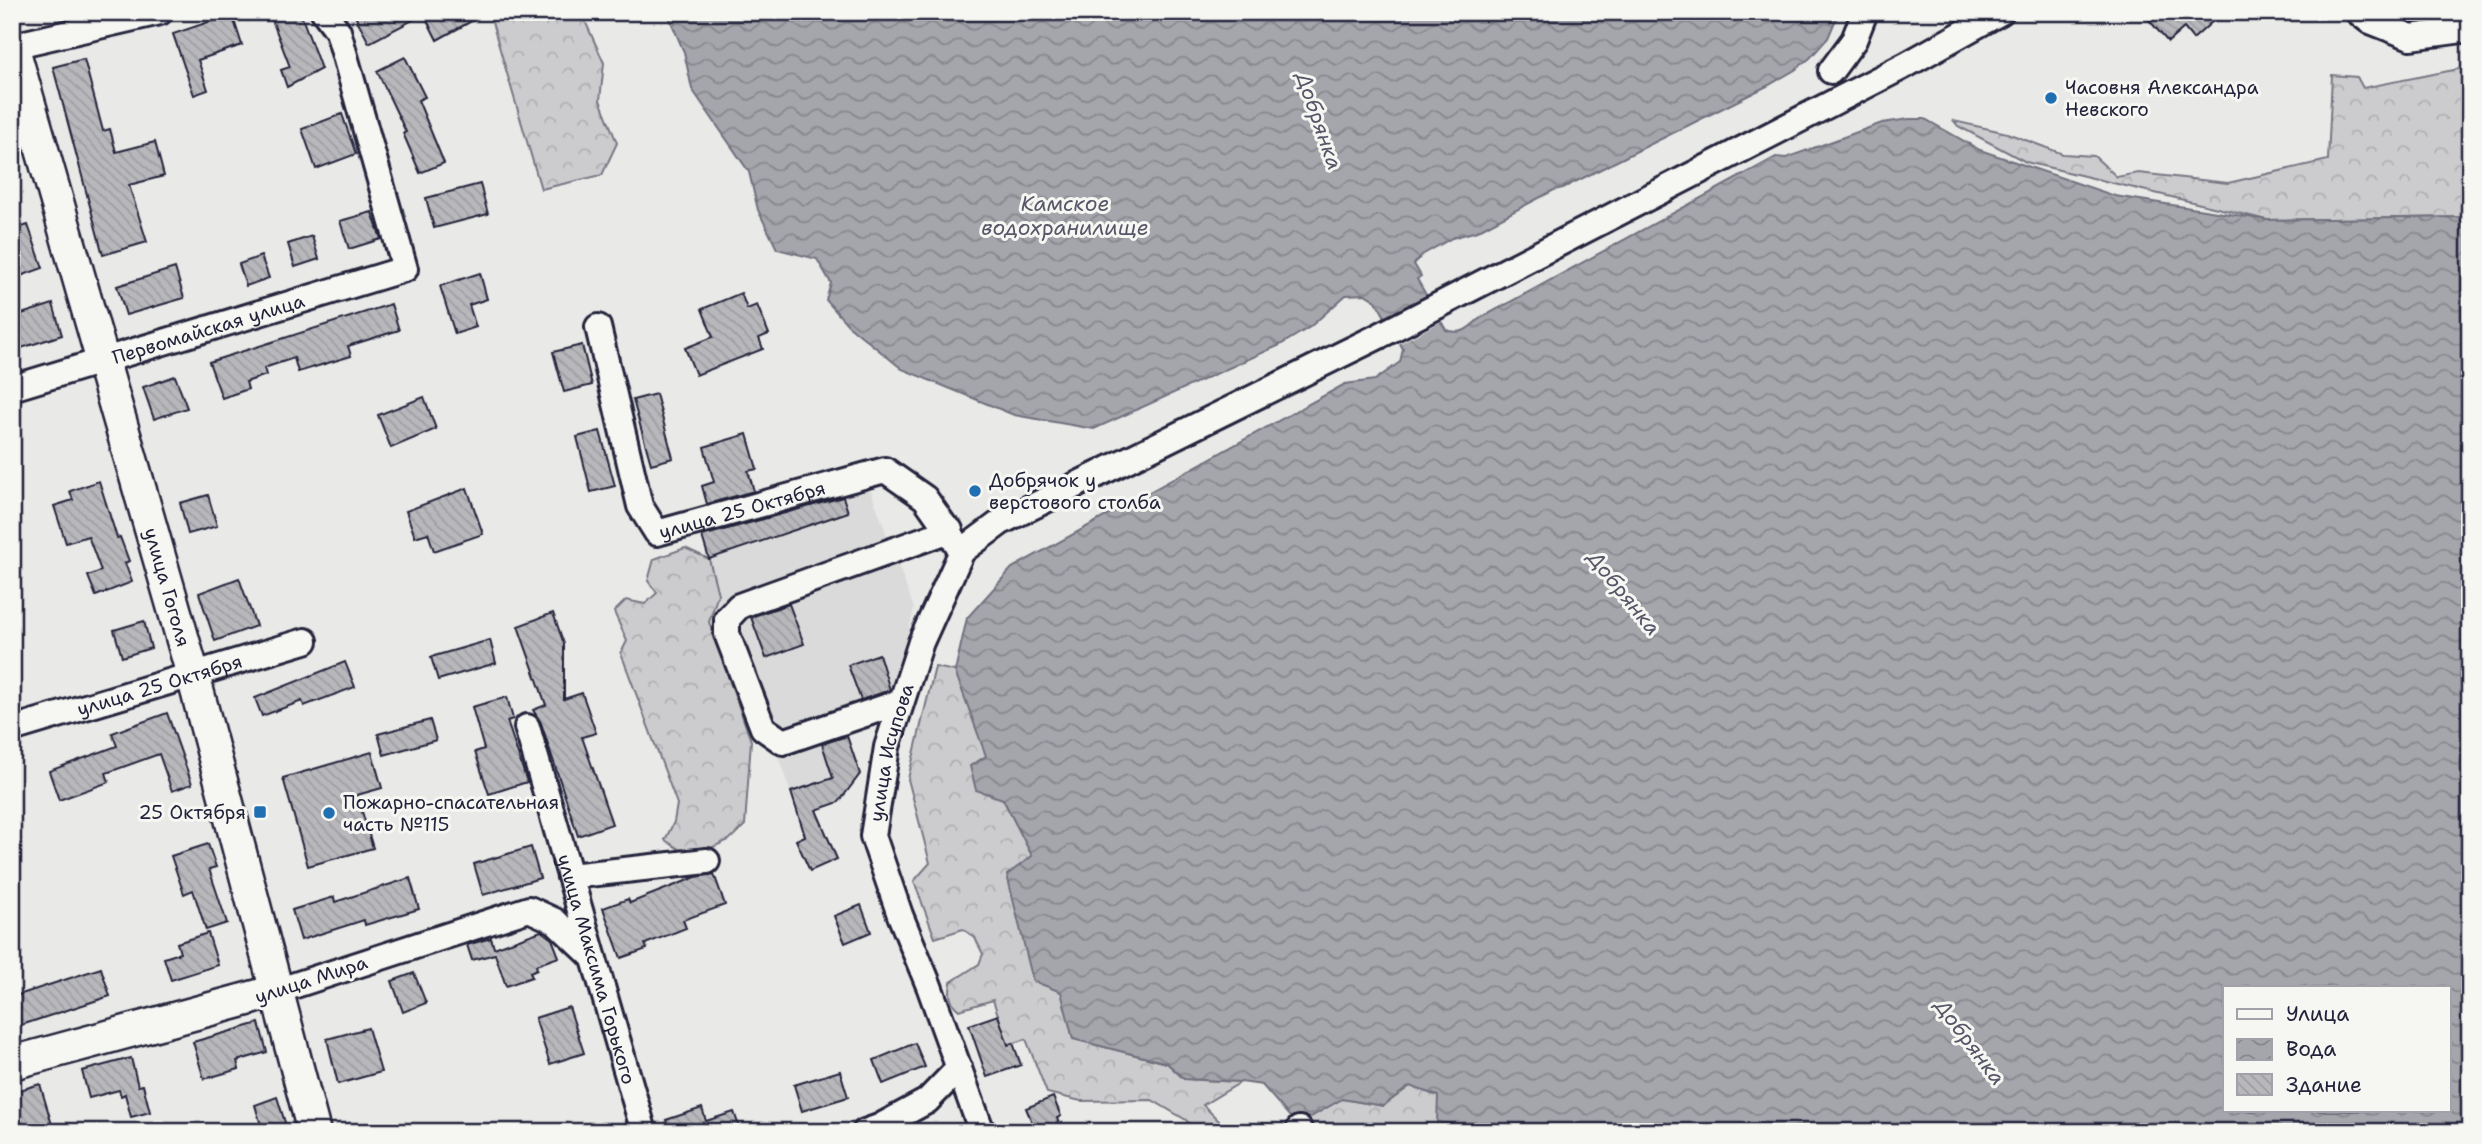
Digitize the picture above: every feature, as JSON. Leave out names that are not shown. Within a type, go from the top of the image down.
[{"type":"main road","name":"улица Гоголя","points":[[12,45],[193,675],[314,1132]]},
{"type":"main road","name":"улица Мира","points":[[12,1063],[277,991]]},
{"type":"street","points":[[12,45],[160,12]]},
{"type":"street","name":"Первомайская улица","points":[[12,388],[405,269],[338,31],[324,12]]},
{"type":"street","points":[[1831,71],[1854,40],[1865,12]]},
{"type":"street","name":"улица Исупова","points":[[982,1132],[873,836],[887,747],[956,541],[1001,522],[1377,337],[1906,65],[2001,12]]},
{"type":"street","points":[[2358,12],[2368,20],[2411,37],[2470,29]]},
{"type":"street","name":"улица 25 Октября","points":[[598,327],[640,506],[657,533],[885,470],[925,498],[956,541]]},
{"type":"street","points":[[900,702],[783,742],[763,728],[727,634],[727,619],[739,606],[956,541]]},
{"type":"street","name":"улица 25 Октября","points":[[12,729],[305,641]]},
{"type":"street","name":"улица Максима Горького","points":[[527,727],[644,1132]]},
{"type":"street","points":[[570,876],[707,861]]},
{"type":"street","name":"улица Мира","points":[[277,991],[529,909],[555,922],[593,957]]},
{"type":"street","points":[[864,1132],[879,1127],[927,1101],[959,1068]]},
{"type":"shaded area","points":[[867,481],[914,608],[894,695],[845,731],[860,774],[839,802],[799,816],[770,734],[751,741],[709,622],[718,594],[702,536]]},
{"type":"green space","points":[[489,12],[581,12],[604,63],[600,100],[617,143],[602,175],[541,189]]},
{"type":"green space","points":[[2466,46],[2470,46],[2469,217],[2267,220],[2026,162],[1958,126],[1954,121],[2007,133],[2063,154],[2094,156],[2117,177],[2138,173],[2228,183],[2328,160],[2332,75],[2357,77],[2363,88],[2469,67]]},
{"type":"green space","points":[[685,548],[709,559],[718,594],[709,622],[751,741],[745,825],[729,840],[704,851],[679,849],[665,840],[674,822],[677,804],[621,653],[627,641],[614,612],[626,600],[645,604],[657,593],[648,581],[654,559]]},
{"type":"green space","points":[[935,667],[955,671],[1003,799],[1033,857],[1073,1039],[1167,1063],[1184,1079],[1241,1082],[1203,1105],[1230,1132],[1196,1132],[1186,1120],[1152,1100],[1081,1101],[1047,1093],[1026,1039],[1008,1045],[993,1000],[959,1010],[953,1004],[951,982],[979,964],[983,954],[975,938],[963,929],[935,938],[914,881],[930,863],[908,779]]},
{"type":"green space","points":[[1410,1086],[1438,1096],[1438,1122],[1536,1132],[1310,1132],[1306,1119],[1342,1099],[1383,1106]]},
{"type":"water","points":[[667,12],[1839,12],[1828,38],[1795,70],[1477,231],[1452,238],[1422,255],[1414,264],[1421,276],[1417,279],[1446,330],[1456,332],[1467,329],[1479,319],[1776,157],[1786,158],[1882,123],[1909,119],[1925,119],[1980,150],[2115,196],[2267,220],[2470,217],[2470,1132],[1536,1132],[1437,1122],[1438,1096],[1410,1086],[1383,1106],[1342,1099],[1297,1125],[1262,1085],[1184,1079],[1167,1063],[1073,1039],[1061,992],[1033,981],[1007,875],[1032,856],[1003,799],[976,790],[970,766],[986,756],[955,671],[967,618],[1012,568],[1345,384],[1375,380],[1400,362],[1403,349],[1376,301],[1365,294],[1346,295],[1310,327],[1280,345],[1094,429],[1014,415],[902,369],[848,325],[826,300],[831,283],[817,259],[777,249],[758,210],[749,172],[692,89],[684,52]]},
{"type":"pier","points":[[1429,294],[1444,320],[1397,345],[1382,318]]},
{"type":"building","points":[[269,12],[300,12],[321,69],[287,87],[281,70],[290,67]]},
{"type":"building","points":[[353,12],[488,12],[437,40],[424,14],[369,43]]},
{"type":"building","points":[[2142,12],[2223,12],[2193,39],[2184,28],[2168,42]]},
{"type":"building","points":[[232,14],[242,45],[198,60],[208,90],[194,95],[173,34]]},
{"type":"building","points":[[405,57],[425,97],[418,100],[444,163],[420,173],[403,133],[406,132],[377,71]]},
{"type":"building","points":[[84,59],[103,131],[110,129],[116,152],[155,142],[164,176],[129,185],[147,242],[103,255],[53,67]]},
{"type":"building","points":[[342,114],[356,154],[316,169],[302,129]]},
{"type":"building","points":[[480,184],[488,214],[434,228],[426,198]]},
{"type":"building","points":[[372,212],[381,239],[349,249],[340,221]]},
{"type":"building","points":[[28,225],[43,268],[12,279],[12,230]]},
{"type":"building","points":[[312,236],[319,259],[295,267],[288,244]]},
{"type":"building","points":[[261,256],[269,278],[246,286],[239,264]]},
{"type":"building","points":[[175,268],[184,298],[126,315],[117,286]]},
{"type":"building","points":[[480,273],[487,299],[469,305],[476,327],[455,334],[440,286]]},
{"type":"building","points":[[741,293],[747,309],[757,305],[769,334],[759,338],[763,349],[696,375],[685,348],[713,337],[702,309]]},
{"type":"building","points":[[53,304],[62,335],[12,351],[12,317]]},
{"type":"building","points":[[391,304],[399,330],[348,346],[351,356],[298,372],[294,358],[264,368],[266,375],[246,382],[248,389],[222,398],[209,362]]},
{"type":"building","points":[[582,345],[592,385],[564,392],[553,352]]},
{"type":"building","points":[[175,376],[187,408],[154,419],[143,387]]},
{"type":"building","points":[[656,394],[673,458],[651,464],[633,400]]},
{"type":"building","points":[[424,397],[436,429],[391,448],[378,415]]},
{"type":"building","points":[[600,431],[615,486],[591,492],[577,437]]},
{"type":"building","points":[[747,434],[757,469],[748,471],[754,491],[707,504],[702,486],[714,482],[704,447]]},
{"type":"building","points":[[99,481],[117,538],[120,537],[129,561],[125,563],[132,582],[96,596],[88,576],[101,571],[88,536],[66,543],[54,506],[73,500],[70,491]]},
{"type":"building","points":[[467,488],[483,534],[434,551],[428,533],[415,537],[406,511]]},
{"type":"building","points":[[208,495],[217,526],[188,534],[180,503]]},
{"type":"building","points":[[843,497],[848,512],[709,559],[702,536]]},
{"type":"building","points":[[239,578],[256,626],[215,641],[199,593]]},
{"type":"building","points":[[789,604],[804,644],[766,658],[751,617]]},
{"type":"building","points":[[553,613],[564,644],[564,699],[582,693],[596,733],[582,737],[612,824],[578,836],[541,723],[533,710],[546,705],[518,626]]},
{"type":"building","points":[[144,621],[151,648],[122,657],[114,630]]},
{"type":"building","points":[[490,640],[496,663],[438,680],[431,657]]},
{"type":"building","points":[[879,654],[890,690],[861,700],[848,665]]},
{"type":"building","points":[[345,662],[355,687],[304,706],[302,701],[262,716],[255,698]]},
{"type":"building","points":[[507,697],[513,719],[507,721],[527,782],[489,794],[475,752],[484,749],[472,707]]},
{"type":"building","points":[[167,713],[192,784],[172,791],[159,754],[106,773],[109,782],[59,800],[49,771],[117,746],[112,733]]},
{"type":"building","points":[[430,720],[436,740],[384,755],[378,734]]},
{"type":"building","points":[[847,736],[860,774],[839,802],[816,810],[837,859],[810,871],[796,840],[805,836],[791,792],[833,778],[822,744]]},
{"type":"building","points":[[372,752],[382,788],[357,795],[373,848],[308,866],[283,778]]},
{"type":"building","points":[[208,844],[216,867],[209,869],[227,923],[206,930],[193,890],[184,894],[171,856]]},
{"type":"building","points":[[531,847],[540,878],[483,895],[474,864]]},
{"type":"building","points":[[714,874],[725,905],[683,920],[686,928],[645,944],[647,949],[621,958],[603,908],[628,899],[630,903],[696,877]]},
{"type":"building","points":[[410,878],[419,909],[365,925],[364,920],[301,940],[292,910],[334,897],[335,902]]},
{"type":"building","points":[[861,905],[871,932],[845,943],[834,916]]},
{"type":"building","points":[[541,931],[552,939],[559,957],[536,965],[537,969],[530,972],[532,977],[506,986],[495,954],[472,960],[467,945],[491,938],[494,948]]},
{"type":"building","points":[[208,933],[218,965],[171,980],[164,958],[180,953],[177,943]]},
{"type":"building","points":[[101,968],[110,996],[12,1028],[12,997]]},
{"type":"building","points":[[414,973],[426,1003],[403,1012],[392,981]]},
{"type":"building","points":[[569,1007],[584,1053],[550,1064],[535,1018]]},
{"type":"building","points":[[998,1015],[1008,1045],[1013,1043],[1021,1065],[987,1077],[969,1025]]},
{"type":"building","points":[[259,1023],[267,1052],[237,1061],[239,1069],[204,1079],[193,1042]]},
{"type":"building","points":[[368,1028],[381,1072],[338,1084],[327,1039]]},
{"type":"building","points":[[915,1043],[925,1067],[883,1084],[874,1060]]},
{"type":"building","points":[[131,1058],[138,1086],[143,1085],[150,1112],[131,1117],[125,1094],[121,1096],[119,1090],[89,1098],[82,1071]]},
{"type":"building","points":[[840,1071],[848,1097],[802,1111],[794,1085]]},
{"type":"building","points":[[40,1084],[53,1128],[41,1132],[25,1132],[13,1092]]},
{"type":"building","points":[[277,1097],[288,1132],[263,1132],[255,1105]]},
{"type":"building","points":[[1053,1097],[1061,1116],[1057,1118],[1062,1132],[1036,1132],[1026,1108]]},
{"type":"building","points":[[702,1108],[706,1121],[734,1112],[741,1132],[670,1132],[666,1120]]},
{"type":"place","name":"Часовня Александра Невского","points":[[2051,98]]},
{"type":"place","name":"Добрячок у верстового столба","points":[[975,491]]},
{"type":"place","name":"25 Октября","points":[[260,812]]},
{"type":"place","name":"Пожарно-спасательная часть №115","points":[[329,813]]},
{"type":"water label","name":"Добрянка","points":[[1319,121]]},
{"type":"water label","name":"Камское водохранилище","points":[[1065,216]]},
{"type":"water label","name":"Добрянка","points":[[1624,593]]},
{"type":"water label","name":"Добрянка","points":[[1970,1042]]}]
